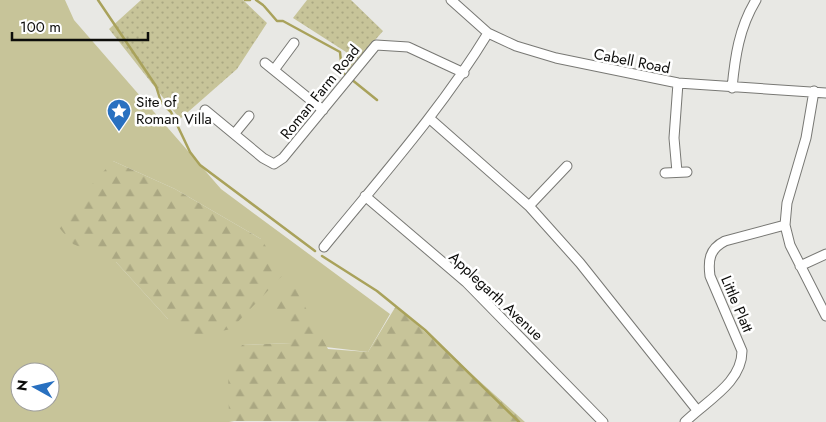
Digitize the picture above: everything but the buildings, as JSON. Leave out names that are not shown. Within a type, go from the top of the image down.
[{"type":"street","name":"Cabell Road","points":[[451,0],[488,33],[516,46],[556,58],[678,83],[826,93]]},
{"type":"street","points":[[732,88],[736,52],[743,25],[756,0]]},
{"type":"street","points":[[324,246],[396,161],[464,73],[488,33]]},
{"type":"street","points":[[274,70],[294,43]]},
{"type":"street","name":"Roman Farm Road","points":[[205,110],[263,158],[274,164],[283,158],[376,45],[408,47],[464,73]]},
{"type":"street","points":[[264,63],[323,110]]},
{"type":"street","points":[[677,172],[674,138],[678,83]]},
{"type":"street","points":[[814,92],[806,138],[787,203],[785,225],[790,245],[826,316]]},
{"type":"street","points":[[235,133],[249,116]]},
{"type":"street","points":[[429,118],[529,206],[580,263],[697,410]]},
{"type":"street","points":[[529,206],[568,164]]},
{"type":"street","points":[[665,173],[687,172]]},
{"type":"street","name":"Applegarth Avenue","points":[[365,196],[466,282],[603,422]]},
{"type":"street","name":"Little Platt","points":[[685,422],[734,378],[742,359],[742,351],[710,276],[708,264],[710,254],[724,241],[785,225]]},
{"type":"street","points":[[800,266],[826,254]]},
{"type":"green space","points":[[0,0],[65,0],[74,20],[221,189],[390,314],[368,352],[292,343],[242,345],[229,421],[234,422],[0,422]],"holes":[[[113,161],[175,189],[261,239],[168,319],[116,262]]]},
{"type":"green space","points":[[141,0],[243,0],[267,23],[237,69],[180,119],[109,29]]},
{"type":"green space","points":[[307,0],[351,0],[383,31],[347,72],[346,52],[293,18]]},
{"type":"green space","points":[[113,161],[175,189],[261,239],[284,274],[231,329],[193,337],[168,319],[116,262],[73,244],[56,224]]},
{"type":"green space","points":[[295,288],[328,349],[368,352],[396,306],[525,422],[229,421],[228,365],[242,345],[292,343],[271,306]]},
{"type":"waterway","points":[[98,0],[156,86],[161,102],[171,112],[190,152],[200,165],[315,251]]},
{"type":"waterway","points":[[245,0],[250,0]]},
{"type":"waterway","points":[[256,0],[263,5]]},
{"type":"waterway","points":[[264,6],[277,21],[283,21],[340,52],[342,72],[347,76]]},
{"type":"waterway","points":[[351,79],[377,100]]},
{"type":"waterway","points":[[322,256],[377,291],[425,330],[519,422]]},
{"type":"place","name":"Site of Roman Villa","points":[[119,132]]}]
